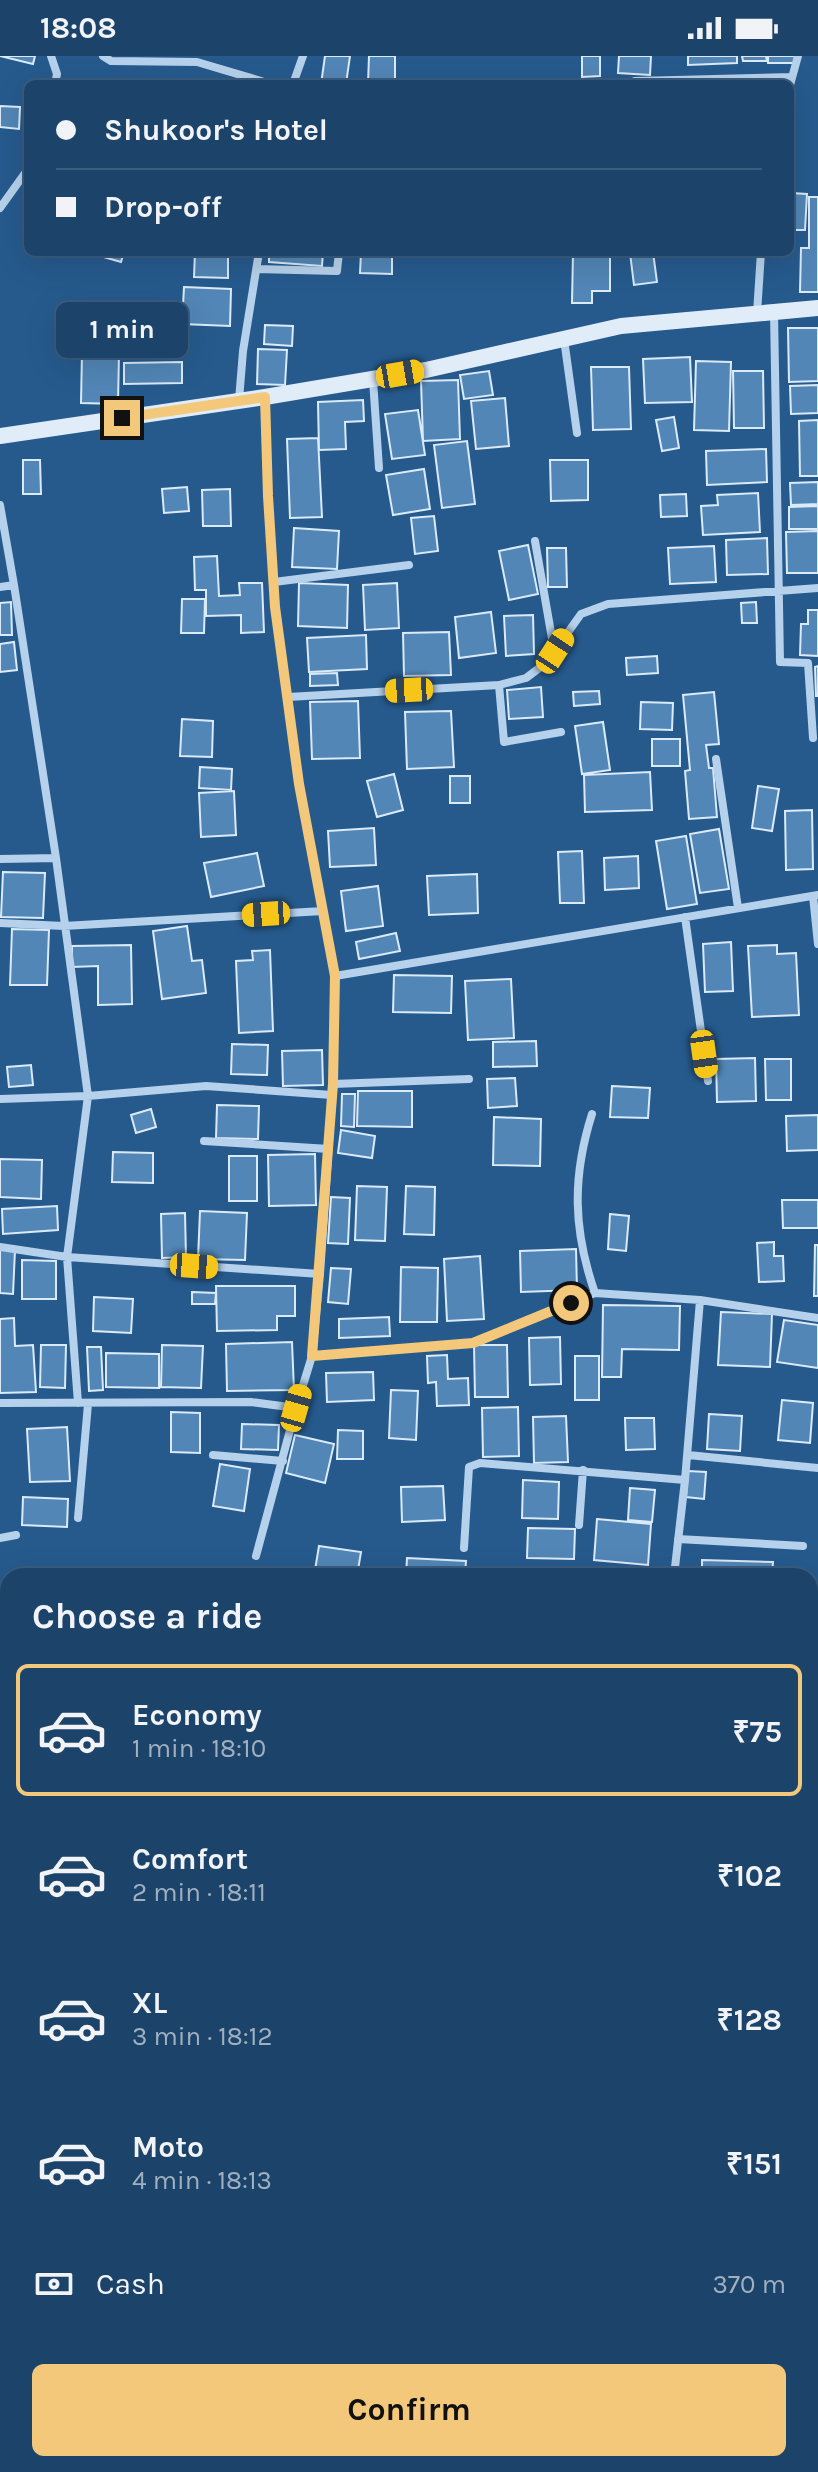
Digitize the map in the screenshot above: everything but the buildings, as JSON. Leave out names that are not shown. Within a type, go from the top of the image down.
[{"type":"street","points":[[51,56],[56,80]]},
{"type":"street","points":[[294,80],[303,56]]},
{"type":"street","points":[[791,80],[798,56]]},
{"type":"street","points":[[109,58],[197,62],[258,80]]},
{"type":"street","points":[[0,208],[24,177]]},
{"type":"street","points":[[239,400],[243,351],[259,256]]},
{"type":"street","points":[[257,269],[337,271],[339,256]]},
{"type":"street","points":[[761,256],[780,591],[780,662],[808,663],[813,738]]},
{"type":"street","points":[[0,436],[426,370],[621,326],[818,308]]},
{"type":"street","points":[[564,339],[577,433]]},
{"type":"street","points":[[373,379],[379,468]]},
{"type":"street","points":[[256,1556],[312,1356],[333,1084],[335,976],[299,784],[274,582],[265,397]]},
{"type":"street","points":[[0,505],[56,858],[88,1096],[67,1257],[83,1403],[78,1518]]},
{"type":"street","points":[[535,541],[555,651]]},
{"type":"street","points":[[274,582],[409,565]]},
{"type":"street","points":[[0,587],[14,585]]},
{"type":"street","points":[[288,697],[499,685],[526,678],[546,663],[581,614],[608,604],[818,588]]},
{"type":"street","points":[[499,685],[504,742],[561,732]]},
{"type":"street","points":[[716,759],[738,908]]},
{"type":"street","points":[[0,859],[56,858]]},
{"type":"street","points":[[335,976],[816,896],[818,944]]},
{"type":"street","points":[[0,923],[64,926],[323,911]]},
{"type":"street","points":[[685,917],[708,1081]]},
{"type":"street","points":[[333,1084],[469,1079]]},
{"type":"street","points":[[0,1099],[88,1096],[206,1086],[332,1095]]},
{"type":"street","points":[[592,1114],[582,1144],[577,1187],[578,1230],[595,1293]]},
{"type":"street","points":[[204,1141],[329,1149]]},
{"type":"street","points":[[0,1247],[67,1257],[320,1274]]},
{"type":"street","points":[[312,1356],[473,1343],[595,1293],[700,1300],[818,1318]]},
{"type":"street","points":[[675,1568],[688,1455],[700,1300]]},
{"type":"street","points":[[0,1403],[251,1402],[296,1408]]},
{"type":"street","points":[[213,1455],[283,1461]]},
{"type":"street","points":[[688,1455],[818,1468]]},
{"type":"street","points":[[464,1548],[469,1467],[480,1463],[685,1480]]},
{"type":"street","points":[[579,1525],[583,1470]]},
{"type":"street","points":[[0,1538],[16,1535]]},
{"type":"street","points":[[678,1539],[803,1546]]},
{"type":"route","points":[[122,418],[265,397],[275,607],[299,784],[335,976],[333,1084],[312,1356],[473,1343],[571,1303]]}]
